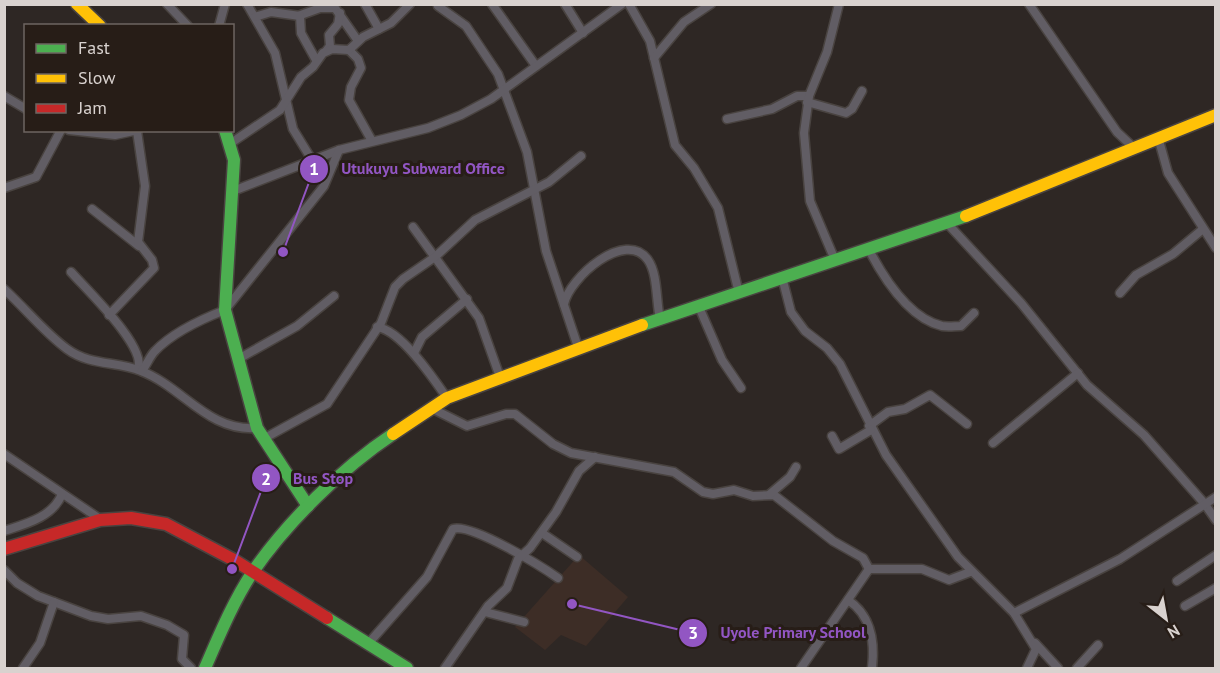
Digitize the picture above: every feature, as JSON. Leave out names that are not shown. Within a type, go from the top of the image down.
[{"type":"main road","points":[[76,4],[98,24]]},
{"type":"main road","points":[[205,669],[231,610],[253,572],[308,506],[357,460],[447,398],[579,347],[946,222],[1076,173],[1132,147],[1215,115]]},
{"type":"main road","points":[[226,132],[231,143],[234,160],[225,310],[260,433],[308,506]]},
{"type":"main road","points":[[4,549],[100,520],[131,518],[166,524],[213,547],[405,668]]},
{"type":"street","points":[[168,4],[186,24]]},
{"type":"street","points":[[220,24],[225,4]]},
{"type":"street","points":[[246,4],[278,61],[286,104],[296,136],[312,160]]},
{"type":"street","points":[[365,4],[379,29]]},
{"type":"street","points":[[327,50],[349,50],[358,41],[392,23],[410,4]]},
{"type":"street","points":[[492,4],[536,66]]},
{"type":"street","points":[[566,4],[583,33]]},
{"type":"street","points":[[233,191],[339,150],[446,121],[477,107],[622,4]]},
{"type":"street","points":[[629,4],[646,34],[654,58],[671,135],[718,208],[740,294]]},
{"type":"street","points":[[654,58],[684,22],[711,4]]},
{"type":"street","points":[[835,260],[808,191],[804,144],[808,99],[827,52],[839,4]]},
{"type":"street","points":[[1029,4],[1117,132],[1132,147]]},
{"type":"street","points":[[438,6],[461,21],[498,75],[527,152],[543,240],[579,347]]},
{"type":"street","points":[[255,17],[271,12],[290,17],[298,16],[331,7],[340,14],[358,41]]},
{"type":"street","points":[[231,143],[272,118],[286,104],[297,82],[314,67],[316,60],[331,45],[329,35],[338,24],[340,14]]},
{"type":"street","points":[[298,16],[301,20],[301,33],[316,60]]},
{"type":"street","points":[[349,50],[358,59],[361,68],[351,87],[349,100],[372,141]]},
{"type":"street","points":[[727,119],[772,109],[797,96],[846,113],[852,109],[862,91]]},
{"type":"street","points":[[4,96],[24,108]]},
{"type":"street","points":[[4,188],[39,175],[60,132]]},
{"type":"street","points":[[87,132],[115,135],[132,132]]},
{"type":"street","points":[[138,132],[145,177],[138,232],[140,247]]},
{"type":"street","points":[[1158,137],[1168,174],[1215,248]]},
{"type":"street","points":[[140,370],[153,353],[164,344],[203,320],[225,310],[324,186],[339,150]]},
{"type":"street","points":[[4,289],[74,353],[99,363],[140,370],[222,423],[260,433],[327,404],[377,327],[395,287],[435,257],[475,220],[555,178],[581,156]]},
{"type":"street","points":[[92,209],[140,247],[152,260],[154,267],[109,315]]},
{"type":"street","points":[[946,222],[1021,303],[1098,396],[1144,435],[1204,503],[1215,520]]},
{"type":"street","points":[[413,227],[467,299],[486,334],[500,377]]},
{"type":"street","points":[[1120,294],[1136,275],[1173,254],[1203,230]]},
{"type":"street","points":[[868,248],[895,290],[915,310],[933,322],[944,326],[961,326],[974,313]]},
{"type":"street","points":[[564,304],[570,286],[599,261],[615,252],[632,250],[643,254],[652,266],[660,319]]},
{"type":"street","points":[[71,272],[109,315],[138,354],[140,370]]},
{"type":"street","points":[[782,278],[791,312],[805,331],[826,348],[840,364],[870,428],[970,572],[1014,613],[1035,643],[1058,669]]},
{"type":"street","points":[[240,358],[297,326],[334,296]]},
{"type":"street","points":[[414,353],[415,345],[422,337],[467,299]]},
{"type":"street","points":[[699,307],[722,360],[741,388]]},
{"type":"street","points":[[377,327],[384,329],[414,353],[447,398]]},
{"type":"street","points":[[993,443],[1078,373]]},
{"type":"street","points":[[832,436],[839,449],[870,428],[888,412],[905,409],[930,395],[967,424]]},
{"type":"street","points":[[431,408],[467,426],[515,414],[553,444],[578,455],[595,456],[674,472],[704,492],[712,494],[734,490],[753,496],[770,494],[787,502],[833,540],[863,558],[869,569]]},
{"type":"street","points":[[4,454],[100,520]]},
{"type":"street","points":[[445,669],[485,612],[507,588],[522,554],[542,533],[579,471],[595,456]]},
{"type":"street","points":[[770,494],[790,477],[795,467]]},
{"type":"street","points":[[4,531],[43,516],[55,506],[62,494]]},
{"type":"street","points":[[1014,613],[1126,555],[1215,496]]},
{"type":"street","points":[[367,645],[427,577],[453,529],[464,529],[522,554],[558,578]]},
{"type":"street","points":[[542,533],[577,557]]},
{"type":"street","points":[[1177,581],[1215,555]]},
{"type":"street","points":[[869,569],[922,569],[949,580],[970,572]]},
{"type":"street","points":[[801,669],[869,569]]},
{"type":"street","points":[[4,570],[28,591],[100,618],[141,616],[167,625],[184,635],[182,659],[191,669]]},
{"type":"street","points":[[1185,606],[1215,588]]},
{"type":"street","points":[[848,600],[856,606],[869,626],[874,652],[872,669]]},
{"type":"street","points":[[23,669],[40,643],[54,602]]},
{"type":"street","points":[[485,612],[524,622]]},
{"type":"street","points":[[1027,669],[1035,652],[1035,643]]},
{"type":"street","points":[[1077,669],[1098,645]]},
{"type":"shaded area","points":[[579,555],[628,597],[586,646],[561,635],[545,650],[515,627]]},
{"type":"traffic: fast","points":[[226,132],[234,160],[225,310],[257,428],[308,506]]},
{"type":"traffic: fast","points":[[642,325],[966,216]]},
{"type":"traffic: fast","points":[[205,668],[239,596],[266,554],[335,479],[393,434]]},
{"type":"traffic: fast","points":[[327,618],[407,668]]},
{"type":"traffic: slow","points":[[77,4],[98,24]]},
{"type":"traffic: slow","points":[[966,216],[1216,115]]},
{"type":"traffic: slow","points":[[393,434],[447,398],[642,325]]},
{"type":"traffic: jam","points":[[4,549],[100,520],[131,518],[166,524],[234,560],[327,618]]},
{"type":"place","name":"Utukuyu Subward Office","points":[[283,252]]},
{"type":"place","name":"Bus Stop","points":[[232,569]]},
{"type":"place","name":"Uyole Primary School","points":[[572,604]]}]
